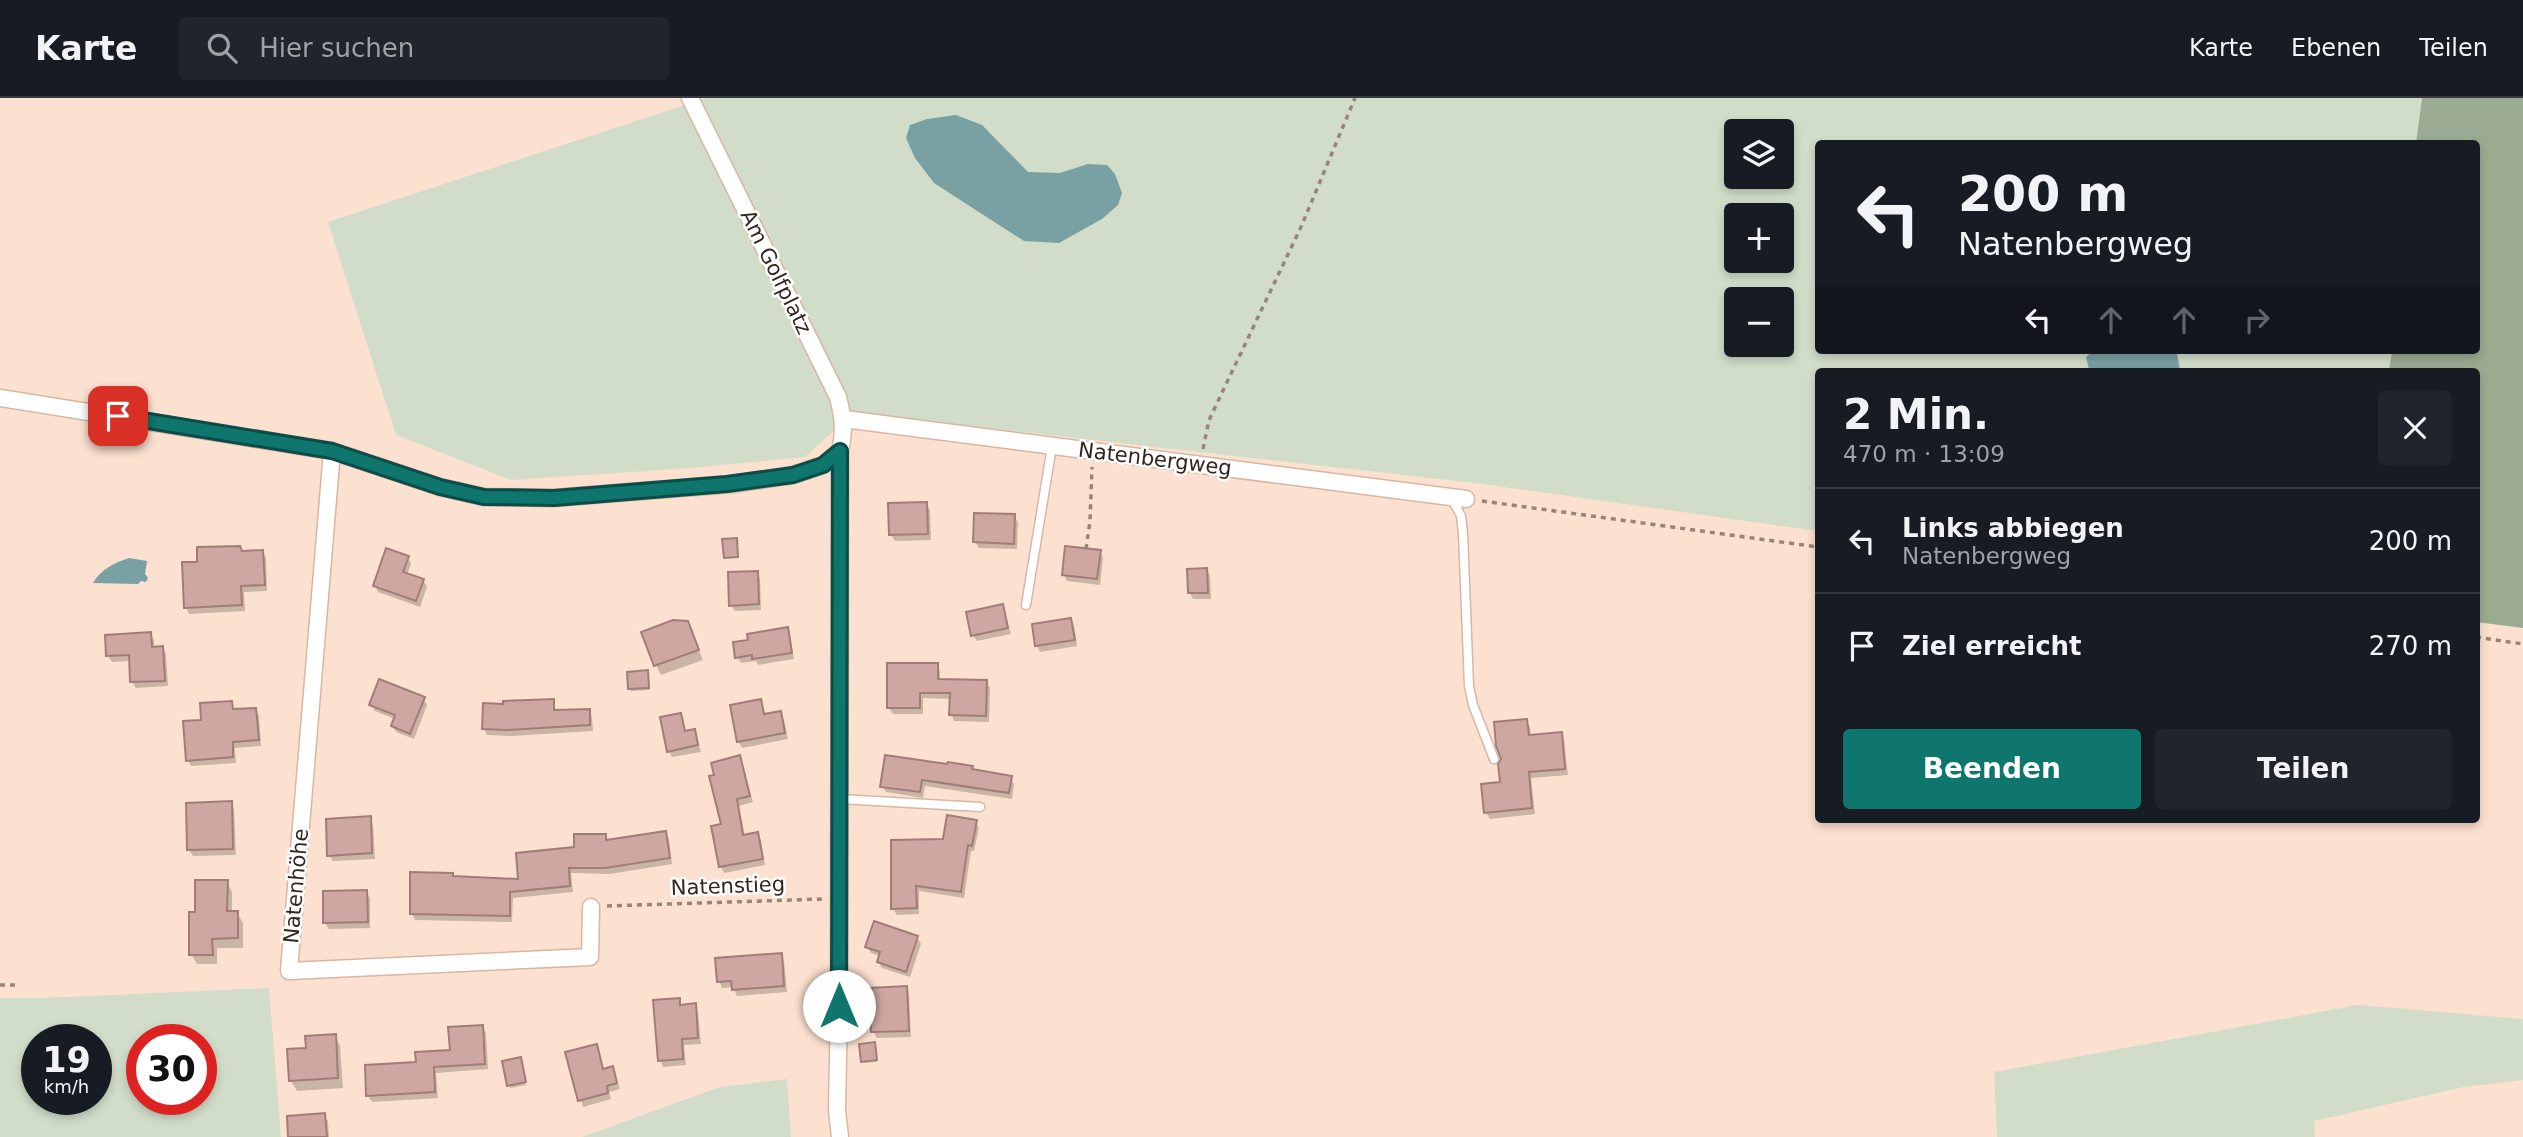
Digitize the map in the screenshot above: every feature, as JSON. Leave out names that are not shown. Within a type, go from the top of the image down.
[{"type":"street","name":"Am Golfplatz","points":[[690,98],[838,397],[844,419],[840,451],[837,1110],[840,1137]]},
{"type":"street","points":[[0,398],[332,451],[484,497],[554,498],[727,484],[793,475],[823,465],[840,451]]},
{"type":"street","name":"Natenbergweg","points":[[844,419],[1459,498]]},
{"type":"street","name":"Natenhöhe","points":[[332,451],[289,971],[590,957],[590,907]]},
{"type":"lane","points":[[1026,605],[1052,446]]},
{"type":"lane","points":[[1459,498],[1472,705],[1494,759]]},
{"type":"lane","points":[[840,799],[980,807]]},
{"type":"path","points":[[1199,465],[1209,420],[1301,227],[1355,98]]},
{"type":"path","points":[[1086,549],[1090,521],[1090,480],[1095,451]]},
{"type":"path","points":[[1459,498],[1815,547]]},
{"type":"path","points":[[2480,638],[2523,644]]},
{"type":"path","name":"Natenstieg","points":[[618,906],[839,898]]},
{"type":"path","points":[[0,985],[15,985]]},
{"type":"green space","points":[[706,98],[2422,98],[2416,140],[1815,140],[1815,354],[2391,354],[2389,368],[1815,368],[1815,531],[1475,483],[853,413],[805,457],[511,480],[396,435],[328,222]]},
{"type":"green space","points":[[2422,98],[2523,98],[2523,628],[2480,623],[2480,368],[2389,368],[2391,354],[2480,354],[2480,140],[2416,140]]},
{"type":"green space","points":[[269,988],[281,1137],[0,1137],[0,998]]},
{"type":"green space","points":[[2358,1005],[2523,1019],[2523,1080],[2464,1087],[2314,1121],[2315,1137],[1997,1137],[1994,1072]]},
{"type":"green space","points":[[787,1079],[791,1137],[582,1137],[720,1087]]},
{"type":"water","points":[[956,115],[982,125],[1028,172],[1060,173],[1088,164],[1107,165],[1115,174],[1122,193],[1118,205],[1102,219],[1059,243],[1024,241],[934,183],[915,158],[906,138],[910,125],[927,119]]},
{"type":"water","points":[[2089,354],[2177,354],[2180,368],[2089,368],[2086,357]]},
{"type":"water","points":[[129,558],[147,561],[146,582],[93,583],[108,567]]},
{"type":"building","points":[[927,502],[928,534],[889,535],[888,503]]},
{"type":"building","points":[[974,513],[1015,514],[1014,544],[973,542]]},
{"type":"building","points":[[737,538],[738,557],[724,558],[722,539]]},
{"type":"building","points":[[240,546],[242,551],[263,550],[265,585],[241,586],[242,605],[184,608],[182,562],[197,562],[197,547]]},
{"type":"building","points":[[1065,546],[1101,550],[1097,579],[1062,575]]},
{"type":"building","points":[[386,548],[409,556],[403,572],[424,579],[416,601],[373,586]]},
{"type":"building","points":[[1207,568],[1208,593],[1188,593],[1187,569]]},
{"type":"building","points":[[758,571],[759,604],[729,606],[728,572]]},
{"type":"building","points":[[1003,604],[1008,628],[971,636],[966,612]]},
{"type":"building","points":[[1071,618],[1075,640],[1035,646],[1032,624]]},
{"type":"building","points":[[673,620],[688,621],[699,650],[654,666],[641,632]]},
{"type":"building","points":[[788,627],[792,653],[752,659],[752,655],[735,658],[733,642],[748,640],[747,634]]},
{"type":"building","points":[[151,632],[152,647],[163,646],[165,681],[130,682],[129,655],[106,656],[105,635]]},
{"type":"building","points":[[887,663],[938,663],[938,679],[987,680],[986,716],[949,715],[950,693],[920,693],[920,708],[887,708]]},
{"type":"building","points":[[648,670],[649,688],[628,689],[627,672]]},
{"type":"building","points":[[379,679],[425,697],[410,734],[391,726],[395,715],[369,705]]},
{"type":"building","points":[[554,699],[554,710],[590,709],[590,725],[482,729],[483,703],[503,704],[503,701]]},
{"type":"building","points":[[761,699],[764,714],[781,711],[785,733],[737,742],[730,705]]},
{"type":"building","points":[[232,701],[233,709],[256,708],[259,740],[233,742],[233,757],[186,761],[183,721],[201,720],[200,703]]},
{"type":"building","points":[[681,713],[685,731],[695,729],[698,745],[667,752],[660,717]]},
{"type":"building","points":[[1527,719],[1529,735],[1562,732],[1565,769],[1529,772],[1532,808],[1484,813],[1481,784],[1500,782],[1498,764],[1501,759],[1496,746],[1494,722]]},
{"type":"building","points":[[740,755],[750,796],[737,799],[743,835],[758,832],[763,859],[719,867],[711,826],[721,824],[709,776],[714,775],[711,763]]},
{"type":"building","points":[[885,755],[973,766],[972,769],[1012,776],[1009,793],[922,780],[920,792],[880,787]]},
{"type":"building","points":[[232,801],[233,849],[187,850],[186,803]]},
{"type":"building","points":[[947,815],[977,820],[972,846],[968,845],[961,892],[916,886],[917,908],[891,909],[891,840],[943,839]]},
{"type":"building","points":[[371,816],[372,853],[327,856],[326,819]]},
{"type":"building","points":[[666,831],[670,858],[605,868],[569,868],[570,886],[510,892],[510,916],[410,914],[410,872],[518,879],[516,853],[574,847],[574,834],[606,834],[606,840]]},
{"type":"building","points":[[195,880],[228,880],[227,911],[238,911],[238,938],[212,939],[213,955],[189,955],[189,912],[195,912]]},
{"type":"building","points":[[367,890],[368,922],[323,923],[323,891]]},
{"type":"building","points":[[874,921],[918,936],[906,972],[877,962],[880,952],[865,947]]},
{"type":"building","points":[[782,953],[784,986],[732,990],[731,981],[717,982],[715,958]]},
{"type":"building","points":[[907,986],[909,1031],[871,1032],[869,988]]},
{"type":"building","points":[[680,998],[680,1005],[696,1003],[698,1038],[682,1039],[683,1059],[658,1061],[653,1000]]},
{"type":"building","points":[[483,1025],[485,1064],[434,1067],[435,1092],[366,1096],[365,1065],[416,1062],[415,1052],[450,1050],[448,1027]]},
{"type":"building","points":[[336,1034],[338,1078],[289,1081],[287,1049],[306,1048],[305,1036]]},
{"type":"building","points":[[875,1042],[877,1060],[861,1062],[859,1044]]},
{"type":"building","points":[[597,1044],[603,1069],[613,1066],[617,1083],[607,1086],[608,1093],[578,1101],[565,1052]]},
{"type":"building","points":[[521,1057],[526,1082],[507,1086],[502,1061]]},
{"type":"building","points":[[325,1113],[327,1137],[288,1137],[287,1116]]},
{"type":"route","points":[[118,416],[332,451],[440,487],[484,497],[554,498],[727,484],[793,475],[823,465],[840,451],[839,1006]]}]
